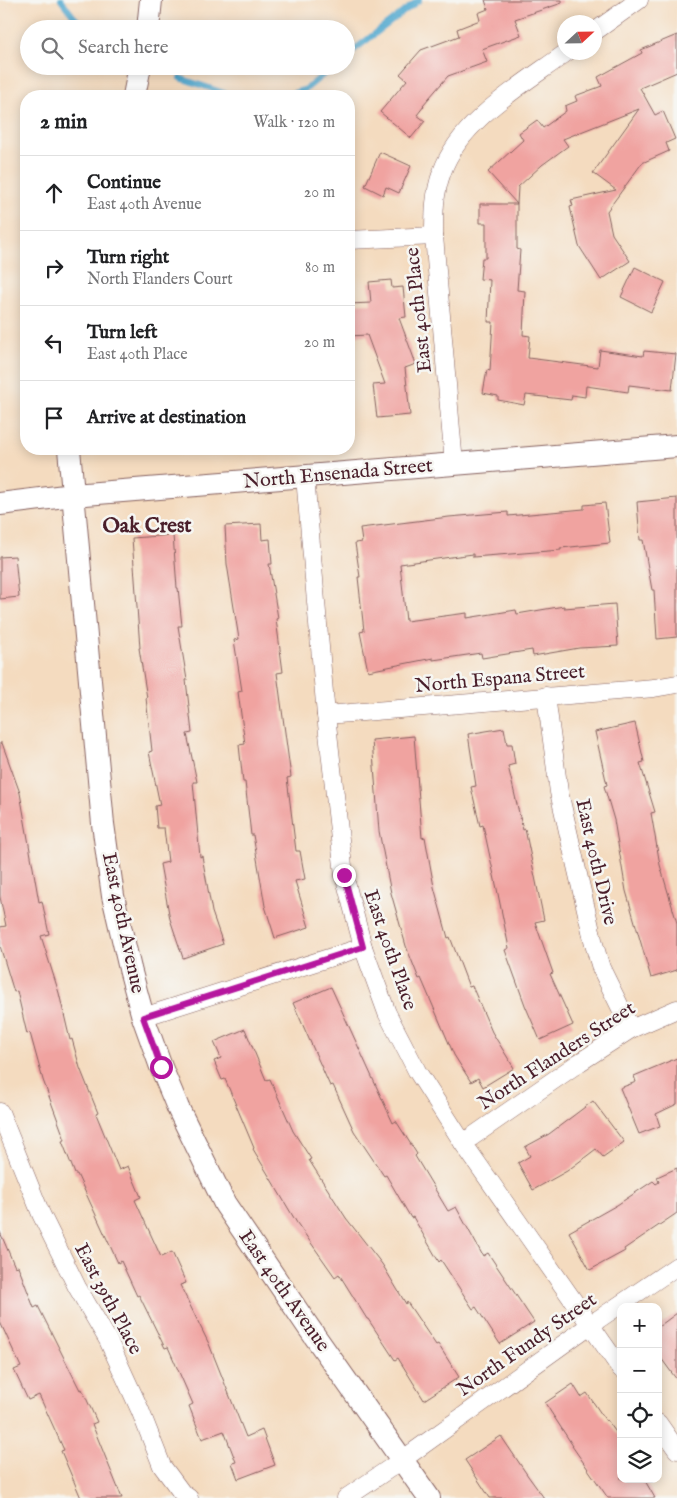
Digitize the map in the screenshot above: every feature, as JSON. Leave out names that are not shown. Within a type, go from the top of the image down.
[{"type":"street","points":[[149,20],[151,0]]},
{"type":"street","points":[[602,26],[638,0]]},
{"type":"street","points":[[434,236],[434,203],[442,172],[456,143],[484,113],[557,59]]},
{"type":"street","points":[[135,90],[138,75]]},
{"type":"street","name":"East 40th Place","points":[[355,240],[434,236],[454,464]]},
{"type":"street","name":"North Ensenada Street","points":[[0,504],[73,495],[677,446]]},
{"type":"street","name":"East 40th Avenue","points":[[70,455],[103,824],[113,896],[143,1017],[178,1108],[225,1204],[245,1236],[429,1498]]},
{"type":"street","name":"East 40th Place","points":[[305,477],[326,715],[344,875],[363,947],[388,1013],[417,1072],[463,1143],[617,1364]]},
{"type":"street","name":"North Espana Street","points":[[326,715],[654,688],[677,684]]},
{"type":"street","name":"East 40th Drive","points":[[546,696],[558,792],[594,944],[601,968],[631,1029]]},
{"type":"street","points":[[143,1017],[363,947]]},
{"type":"street","name":"North Flanders Street","points":[[463,1143],[631,1029],[677,1009]]},
{"type":"street","name":"East 39th Place","points":[[0,1112],[41,1214],[77,1287],[108,1340],[140,1410],[162,1466],[188,1498]]},
{"type":"street","name":"North Fundy Street","points":[[402,1460],[590,1325],[677,1266]]},
{"type":"street","points":[[662,1429],[677,1450]]},
{"type":"street","points":[[346,1498],[402,1460]]},
{"type":"building","points":[[485,0],[562,0],[562,3],[515,19],[521,35],[482,49],[487,62],[448,76],[423,105],[417,115],[425,121],[411,138],[380,112],[407,80],[400,74],[421,50],[459,36],[457,29],[480,20],[478,13],[488,9]]},
{"type":"building","points":[[677,35],[677,72],[640,88],[655,115],[663,111],[675,139],[666,143],[669,151],[642,163],[607,211],[612,234],[630,261],[601,280],[579,246],[570,207],[573,206],[571,200],[616,190],[593,173],[639,109],[563,139],[568,146],[542,165],[518,187],[517,204],[488,172],[523,140],[519,133],[537,120],[543,128],[566,111],[565,106],[577,101],[575,96],[602,86],[598,77],[642,53],[641,50]]},
{"type":"building","points":[[380,152],[411,166],[399,193],[386,187],[383,195],[365,186]]},
{"type":"building","points":[[480,204],[517,204],[517,249],[520,250],[517,290],[525,291],[523,335],[530,336],[528,358],[598,367],[600,350],[643,356],[644,351],[676,354],[672,390],[629,385],[628,392],[586,386],[585,397],[572,395],[571,400],[526,395],[524,405],[498,400],[498,396],[483,393],[487,370],[490,371],[493,322],[488,322],[490,280],[480,279],[482,258],[486,258],[486,223],[480,223]]},
{"type":"building","points":[[635,267],[665,282],[651,312],[621,297]]},
{"type":"building","points":[[391,280],[392,288],[403,287],[406,317],[399,318],[416,364],[405,368],[410,415],[377,418],[373,385],[385,384],[367,335],[355,336],[355,304],[371,303],[369,282]]},
{"type":"building","points":[[677,498],[677,637],[657,639],[654,590],[652,590],[643,540],[640,540],[637,502]]},
{"type":"building","points":[[605,503],[610,543],[561,548],[561,550],[473,557],[473,554],[400,564],[406,621],[467,613],[467,618],[516,610],[517,614],[564,606],[564,608],[615,604],[618,646],[579,648],[533,656],[532,650],[482,658],[481,653],[433,660],[433,658],[368,671],[360,632],[364,631],[358,577],[360,577],[355,543],[362,542],[360,528],[449,517],[508,512],[508,516],[584,509],[584,505]]},
{"type":"building","points":[[261,524],[262,540],[270,539],[272,564],[269,564],[278,618],[276,619],[283,672],[277,673],[291,777],[287,778],[296,851],[300,851],[305,879],[295,881],[309,927],[275,938],[265,906],[253,835],[251,835],[245,782],[243,782],[239,745],[245,744],[238,692],[242,691],[234,640],[239,639],[227,564],[225,526]]},
{"type":"building","points":[[173,535],[182,626],[178,626],[187,680],[192,733],[187,734],[197,782],[193,782],[200,857],[202,856],[212,912],[223,944],[183,958],[170,919],[160,864],[168,862],[164,828],[157,828],[155,806],[160,805],[149,752],[152,751],[147,698],[139,648],[132,538]]},
{"type":"building","points":[[15,556],[19,597],[0,599],[0,557]]},
{"type":"building","points":[[635,723],[644,762],[640,763],[655,812],[651,813],[660,865],[677,923],[677,970],[651,978],[626,891],[614,820],[604,786],[607,785],[595,732]]},
{"type":"building","points":[[504,728],[507,744],[512,744],[515,764],[508,766],[523,830],[525,829],[544,920],[535,922],[553,973],[550,974],[573,1025],[540,1040],[505,950],[509,948],[497,889],[483,825],[480,826],[471,787],[476,786],[468,734]]},
{"type":"building","points":[[414,736],[422,838],[425,837],[434,887],[448,938],[450,937],[469,987],[472,986],[492,1032],[514,1068],[483,1087],[478,1078],[471,1082],[454,1055],[406,946],[391,893],[379,831],[372,740]]},
{"type":"building","points":[[0,743],[2,743],[20,793],[39,902],[42,901],[49,934],[41,936],[59,993],[70,1040],[72,1039],[80,1068],[98,1113],[96,1114],[119,1170],[128,1166],[141,1197],[135,1200],[161,1257],[172,1252],[186,1283],[180,1285],[209,1344],[246,1437],[262,1430],[275,1465],[238,1479],[232,1463],[236,1462],[224,1431],[202,1439],[189,1406],[193,1404],[168,1347],[165,1348],[139,1295],[137,1296],[121,1261],[118,1263],[77,1174],[75,1174],[62,1141],[65,1140],[43,1080],[30,1033],[27,1034],[17,991],[14,992],[0,946],[0,927],[6,926],[0,897]]},
{"type":"building","points":[[331,987],[393,1123],[396,1121],[417,1154],[415,1156],[448,1211],[456,1207],[483,1256],[488,1253],[534,1322],[500,1344],[476,1307],[473,1309],[441,1260],[439,1262],[386,1175],[384,1176],[354,1131],[333,1085],[330,1086],[293,1003]]},
{"type":"building","points":[[245,1029],[266,1080],[270,1079],[293,1131],[311,1159],[309,1160],[346,1218],[382,1264],[406,1304],[407,1302],[436,1345],[438,1344],[459,1377],[424,1400],[398,1358],[395,1360],[367,1319],[339,1274],[335,1277],[297,1223],[253,1149],[225,1079],[222,1080],[214,1061],[221,1058],[214,1042]]},
{"type":"building","points":[[677,1058],[677,1104],[656,1114],[660,1126],[639,1134],[620,1088],[636,1082],[634,1076]]},
{"type":"building","points":[[593,1101],[624,1142],[603,1157],[596,1149],[567,1171],[533,1190],[518,1163],[530,1156],[525,1147],[549,1134]]},
{"type":"building","points":[[677,1168],[677,1213],[624,1249],[625,1251],[590,1270],[569,1232],[617,1205],[653,1181],[656,1184],[659,1182],[657,1177]]},
{"type":"building","points":[[0,1232],[15,1267],[18,1266],[34,1308],[38,1306],[80,1390],[82,1389],[97,1422],[92,1424],[122,1498],[81,1498],[61,1451],[64,1450],[39,1395],[28,1400],[14,1370],[21,1367],[0,1322]]},
{"type":"building","points":[[677,1313],[677,1380],[662,1359],[662,1324]]},
{"type":"building","points":[[573,1384],[581,1397],[587,1393],[617,1434],[617,1483],[646,1483],[655,1498],[608,1498],[545,1403]]},
{"type":"building","points":[[501,1436],[544,1498],[490,1498],[465,1460]]},
{"type":"waterway","points":[[61,0],[77,20]]},
{"type":"waterway","points":[[355,49],[419,0]]},
{"type":"waterway","points":[[303,90],[323,75]]},
{"type":"waterway","points":[[180,78],[215,90]]},
{"type":"district","name":"Oak Crest","points":[[147,526]]},
{"type":"route","points":[[161,1067],[143,1017],[363,947],[344,875]]}]
